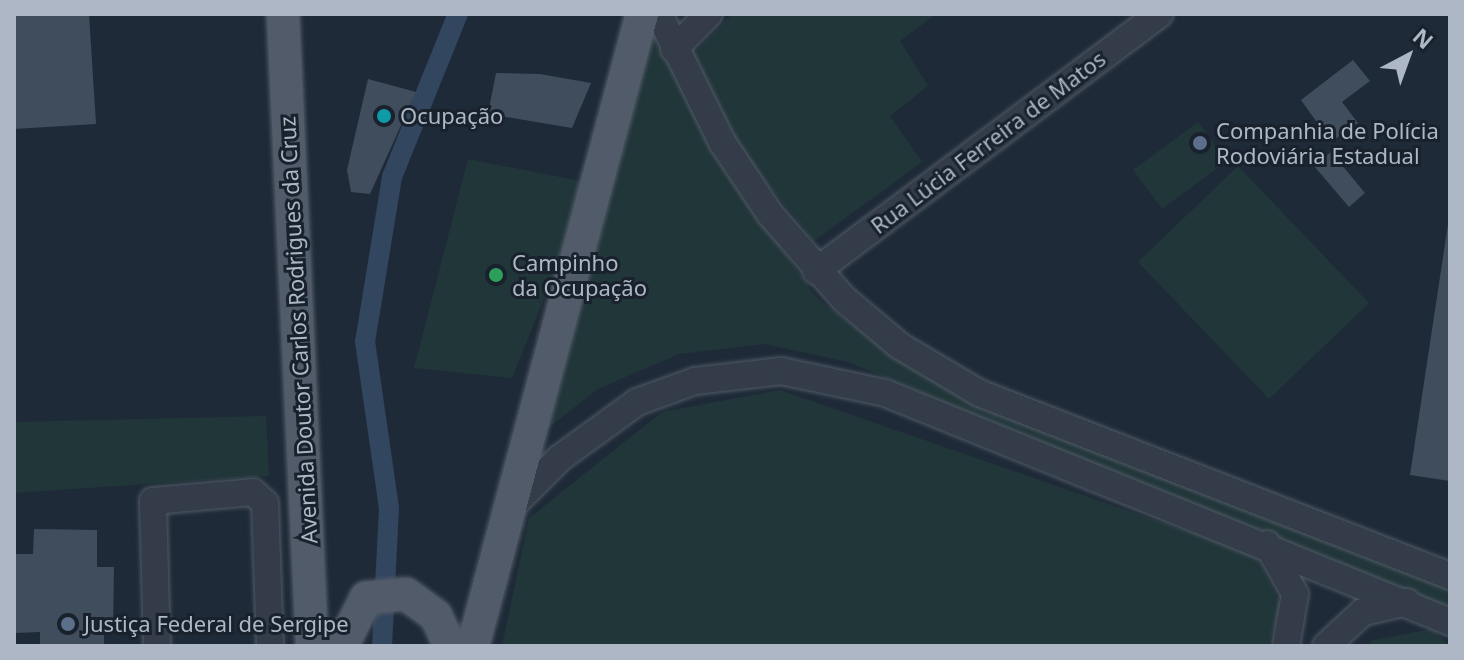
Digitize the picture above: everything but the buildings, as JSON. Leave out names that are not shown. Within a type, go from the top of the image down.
[{"type":"main road","name":"Avenida Doutor Carlos Rodrigues da Cruz","points":[[283,14],[312,646]]},
{"type":"main road","points":[[473,646],[505,513],[642,14]]},
{"type":"main road","points":[[342,646],[366,598],[406,594],[436,616],[450,646]]},
{"type":"street","points":[[659,14],[722,142],[816,271],[900,346],[979,393],[1450,576]]},
{"type":"street","points":[[674,49],[709,14]]},
{"type":"street","name":"Rua Lúcia Ferreira de Matos","points":[[816,271],[1160,14]]},
{"type":"street","points":[[505,513],[560,458],[637,402],[695,381],[781,371],[885,393],[1267,544],[1450,622]]},
{"type":"street","points":[[157,646],[153,501],[253,492],[265,503],[270,646]]},
{"type":"street","points":[[1267,544],[1295,594],[1286,646]]},
{"type":"street","points":[[1326,646],[1363,612],[1407,602]]},
{"type":"green space","points":[[732,14],[936,14],[900,41],[928,86],[890,116],[922,162],[814,241],[737,146],[693,54]]},
{"type":"green space","points":[[648,23],[721,161],[815,296],[872,340],[965,397],[1450,588],[1450,612],[848,362],[765,344],[679,354],[598,389],[530,442]]},
{"type":"green space","points":[[1198,122],[1227,161],[1162,209],[1133,170]]},
{"type":"green space","name":"Campinho da Ocupação","points":[[468,159],[591,183],[512,378],[414,368]]},
{"type":"green space","points":[[1238,166],[1369,303],[1269,399],[1138,262]]},
{"type":"green space","points":[[780,390],[1256,555],[1281,605],[1268,646],[502,646],[529,518],[662,412]]},
{"type":"green space","points":[[266,416],[269,476],[14,493],[14,422]]},
{"type":"green space","points":[[1432,629],[1450,646],[1367,646],[1372,640]]},
{"type":"waterway","points":[[382,646],[389,508],[365,342],[392,177],[458,14]]},
{"type":"place","name":"Ocupação","points":[[384,116]]},
{"type":"place","name":"Companhia de Polícia Rodoviária Estadual","points":[[1200,143]]},
{"type":"place","name":"Campinho da Ocupação","points":[[496,275]]},
{"type":"place","name":"Justiça Federal de Sergipe","points":[[68,624]]}]
